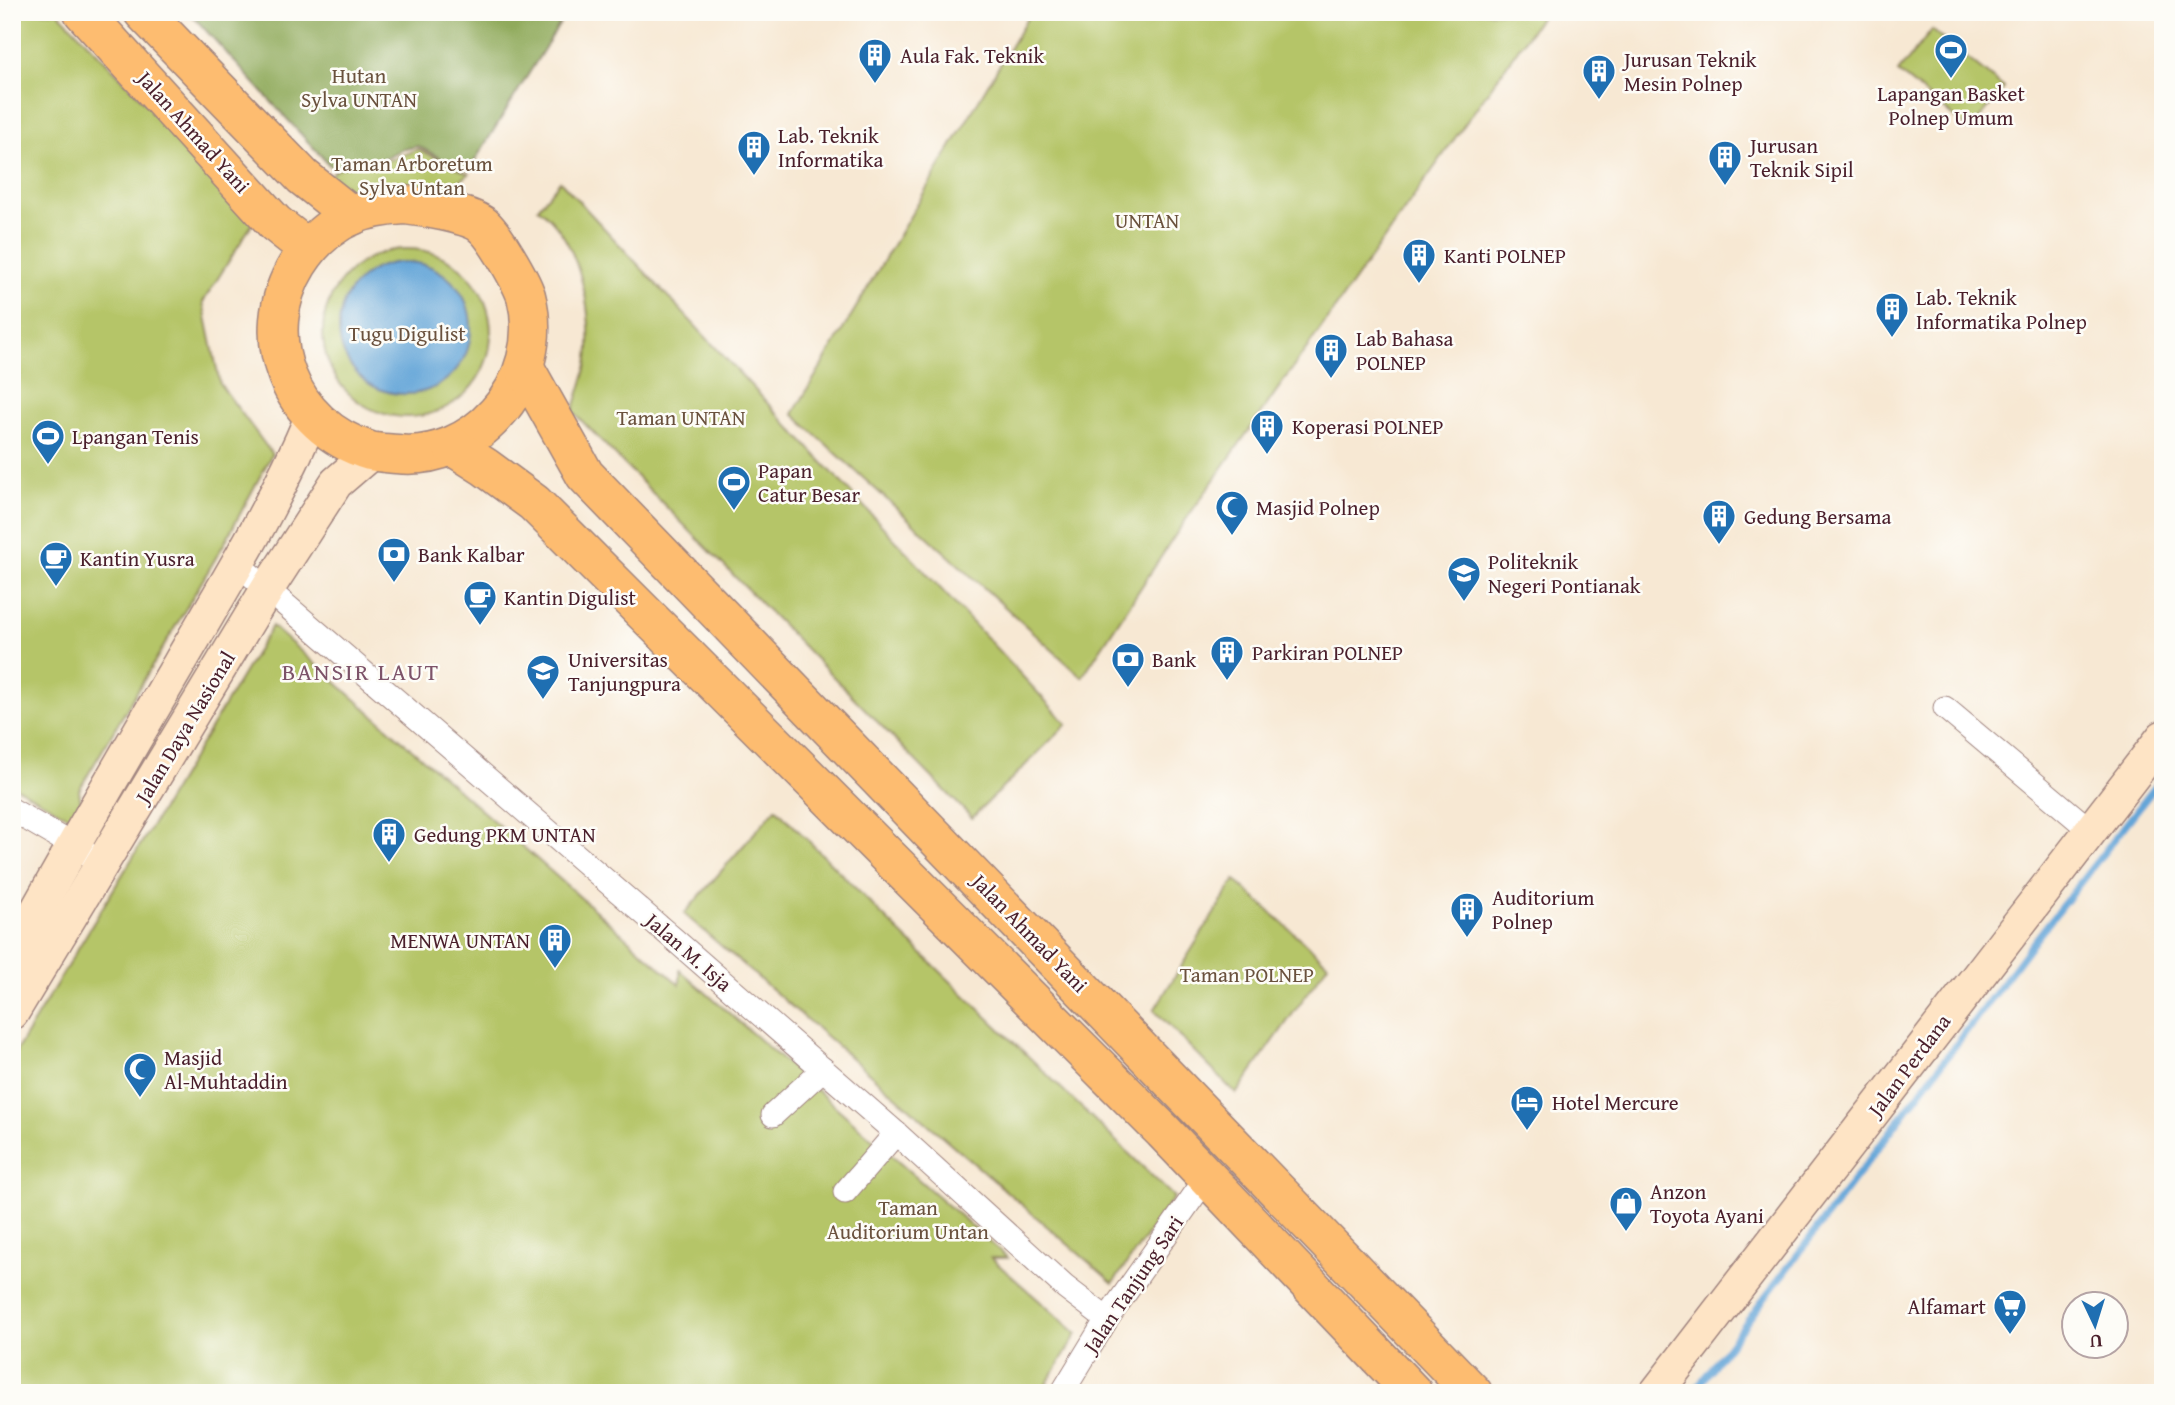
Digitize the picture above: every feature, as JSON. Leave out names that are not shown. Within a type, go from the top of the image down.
[{"type":"highway","name":"Jalan Ahmad Yani","points":[[83,12],[275,223],[308,249]]},
{"type":"highway","name":"Jalan Ahmad Yani","points":[[143,12],[303,177],[352,216]]},
{"type":"highway","points":[[405,205],[432,208],[482,224],[511,263],[526,296],[530,332],[525,368],[509,401],[484,428],[452,446],[412,456],[372,452],[339,438],[312,416],[290,386],[279,351],[278,315],[288,280],[308,249],[328,230],[352,216],[378,207],[405,205]]},
{"type":"highway","name":"Jalan Ahmad Yani","points":[[525,368],[585,475],[1474,1393]]},
{"type":"highway","points":[[452,446],[534,503],[1207,1177],[1412,1393]]},
{"type":"street","points":[[12,955],[73,844],[237,564],[293,460],[312,416]]},
{"type":"street","name":"Jalan Daya Nasional","points":[[17,995],[103,863],[268,588],[335,483],[372,452]]},
{"type":"street","name":"Jalan M. Isja","points":[[237,564],[823,1069],[1065,1287],[1107,1319]]},
{"type":"street","points":[[1945,708],[2090,830]]},
{"type":"street","name":"Jalan Perdana","points":[[1656,1393],[2163,737]]},
{"type":"street","points":[[12,810],[103,863]]},
{"type":"street","points":[[773,1115],[823,1069]]},
{"type":"street","points":[[845,1192],[896,1133]]},
{"type":"street","name":"Jalan Tanjung Sari","points":[[1062,1393],[1107,1319],[1207,1177]]},
{"type":"green space","points":[[12,12],[58,12],[256,218],[203,302],[220,384],[272,454],[224,544],[79,790],[84,825],[12,785]]},
{"type":"green space","name":"Hutan Sylva UNTAN","points":[[189,12],[567,12],[469,170],[418,146],[401,150],[378,161],[353,163],[333,169]]},
{"type":"green space","name":"UNTAN","points":[[1031,12],[1544,12],[1180,528],[1082,677],[793,414]]},
{"type":"green space","name":"Lapangan Basket Polnep Umum","points":[[1932,30],[2004,88],[1970,130],[1898,72]]},
{"type":"green space","name":"Taman Arboretum Sylva Untan","points":[[418,149],[469,174],[453,186],[423,196],[358,196],[325,181],[336,170],[354,165],[376,164]]},
{"type":"green space","name":"Taman UNTAN","points":[[560,181],[1067,724],[972,818],[573,412],[588,359],[586,298],[581,277],[564,237],[538,208]]},
{"type":"green space","name":"Tugu Digulist","points":[[407,249],[439,255],[467,273],[485,301],[491,333],[485,365],[467,393],[439,411],[407,417],[375,411],[347,393],[329,365],[323,333],[329,301],[347,273],[375,255]]},
{"type":"green space","name":"Taman Auditorium Untan","points":[[272,626],[680,985],[680,970],[1008,1258],[991,1258],[1077,1334],[1041,1393],[12,1393],[12,1058]]},
{"type":"green space","points":[[776,808],[886,919],[1174,1197],[1113,1283],[684,914]]},
{"type":"green space","name":"Taman POLNEP","points":[[1235,880],[1328,964],[1236,1094],[1154,1010]]},
{"type":"water","name":"Tugu Digulist","points":[[405,262],[430,267],[452,281],[466,303],[471,328],[466,353],[452,375],[430,389],[405,394],[380,389],[358,375],[344,353],[339,328],[344,303],[358,281],[380,267]]},
{"type":"waterway","points":[[1693,1393],[2029,948],[2163,777]]},
{"type":"place","name":"Lapangan Basket Polnep Umum","points":[[1951,80]]},
{"type":"place","name":"Aula Fak. Teknik","points":[[875,85]]},
{"type":"place","name":"Jurusan Teknik Mesin Polnep","points":[[1599,101]]},
{"type":"place","name":"Lab. Teknik Informatika","points":[[754,177]]},
{"type":"place","name":"Jurusan Teknik Sipil","points":[[1725,187]]},
{"type":"place","name":"Kanti POLNEP","points":[[1419,285]]},
{"type":"place","name":"Lab. Teknik Informatika Polnep","points":[[1892,339]]},
{"type":"place","name":"Lab Bahasa POLNEP","points":[[1331,380]]},
{"type":"place","name":"Koperasi POLNEP","points":[[1267,456]]},
{"type":"place","name":"Lpangan Tenis","points":[[48,466]]},
{"type":"place","name":"Papan Catur Besar","points":[[734,512]]},
{"type":"place","name":"Masjid Polnep","points":[[1232,537]]},
{"type":"place","name":"Gedung Bersama","points":[[1719,546]]},
{"type":"place","name":"Bank Kalbar","points":[[394,584]]},
{"type":"place","name":"Kantin Yusra","points":[[56,588]]},
{"type":"place","name":"Politeknik Negeri Pontianak","points":[[1464,603]]},
{"type":"place","name":"Kantin Digulist","points":[[480,627]]},
{"type":"place","name":"Parkiran POLNEP","points":[[1227,682]]},
{"type":"place","name":"Bank","points":[[1128,689]]},
{"type":"place","name":"Universitas Tanjungpura","points":[[543,701]]},
{"type":"place","name":"Gedung PKM UNTAN","points":[[389,864]]},
{"type":"place","name":"Auditorium Polnep","points":[[1467,939]]},
{"type":"place","name":"MENWA UNTAN","points":[[555,970]]},
{"type":"place","name":"Masjid Al-Muhtaddin","points":[[140,1099]]},
{"type":"place","name":"Hotel Mercure","points":[[1527,1132]]},
{"type":"place","name":"Anzon Toyota Ayani","points":[[1626,1233]]},
{"type":"place","name":"Alfamart","points":[[2010,1336]]},
{"type":"district","name":"BANSIR LAUT","points":[[361,671]]}]
